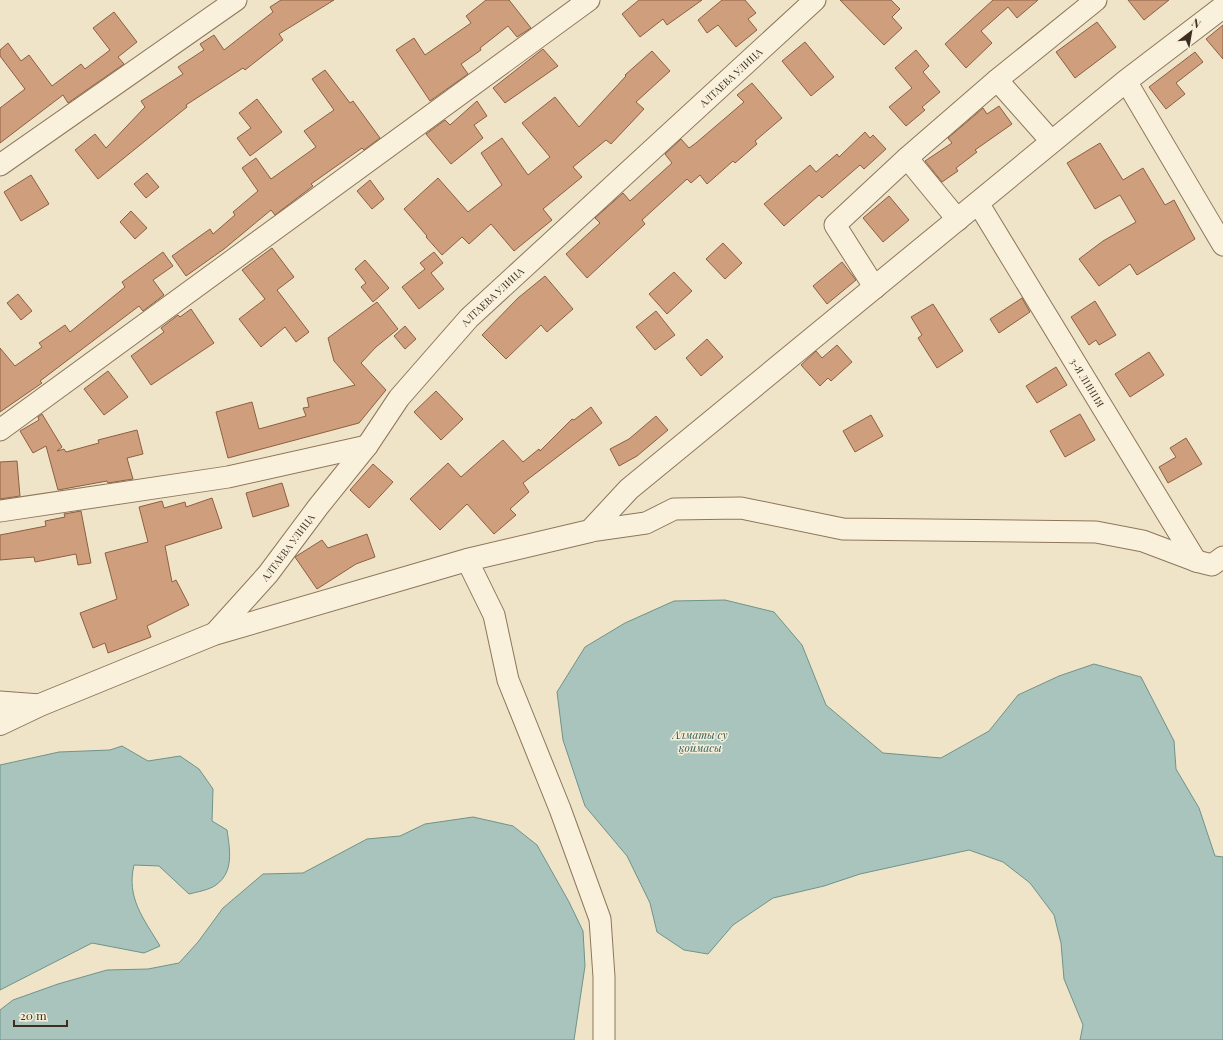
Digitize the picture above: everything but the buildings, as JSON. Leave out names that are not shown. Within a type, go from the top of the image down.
[{"type":"street","points":[[0,165],[236,0]]},
{"type":"street","points":[[0,430],[589,0]]},
{"type":"street","name":"АЛТАЕВА УЛИЦА","points":[[214,634],[268,574],[318,507],[367,446],[399,398],[468,318],[815,0]]},
{"type":"street","points":[[875,288],[835,225],[906,158],[997,80],[1096,0]]},
{"type":"street","points":[[590,531],[629,489],[1126,81],[1223,7]]},
{"type":"street","points":[[997,80],[1052,142]]},
{"type":"street","points":[[1126,81],[1223,245]]},
{"type":"street","points":[[906,158],[958,220]]},
{"type":"street","name":"3-Я ЛИНИЯ","points":[[978,203],[1196,561]]},
{"type":"street","points":[[0,511],[228,477],[367,446]]},
{"type":"street","points":[[0,724],[40,705],[214,634],[467,560],[590,531],[646,522],[674,509],[741,508],[843,529],[1096,532],[1143,541],[1196,561],[1212,565],[1223,557]]},
{"type":"street","points":[[467,560],[494,614],[508,680],[560,809],[600,919],[604,977],[604,1040]]},
{"type":"street","points":[[0,702],[40,705]]},
{"type":"water","name":"Алматы су қоймасы","points":[[725,600],[774,612],[802,645],[826,705],[883,753],[941,758],[989,731],[1018,695],[1059,676],[1094,664],[1141,677],[1174,741],[1176,769],[1199,808],[1215,856],[1223,857],[1223,1040],[1080,1040],[1083,1025],[1064,979],[1061,943],[1054,915],[1030,883],[1003,862],[969,850],[860,874],[824,886],[773,898],[733,925],[708,954],[684,950],[657,932],[650,903],[627,856],[585,806],[563,740],[557,692],[585,647],[625,623],[674,601]]},
{"type":"water","points":[[122,746],[148,761],[180,756],[199,769],[213,789],[212,821],[227,830],[230,853],[226,874],[222,880],[213,887],[189,894],[159,866],[134,865],[132,888],[134,898],[138,908],[160,946],[144,953],[92,943],[0,990],[0,765],[59,752],[110,750]]},
{"type":"water","points":[[473,817],[513,826],[537,845],[569,902],[583,931],[585,966],[574,1040],[0,1040],[0,1010],[13,1000],[58,984],[107,970],[148,969],[179,963],[198,942],[223,908],[263,874],[303,873],[367,839],[400,836],[425,824]]}]
